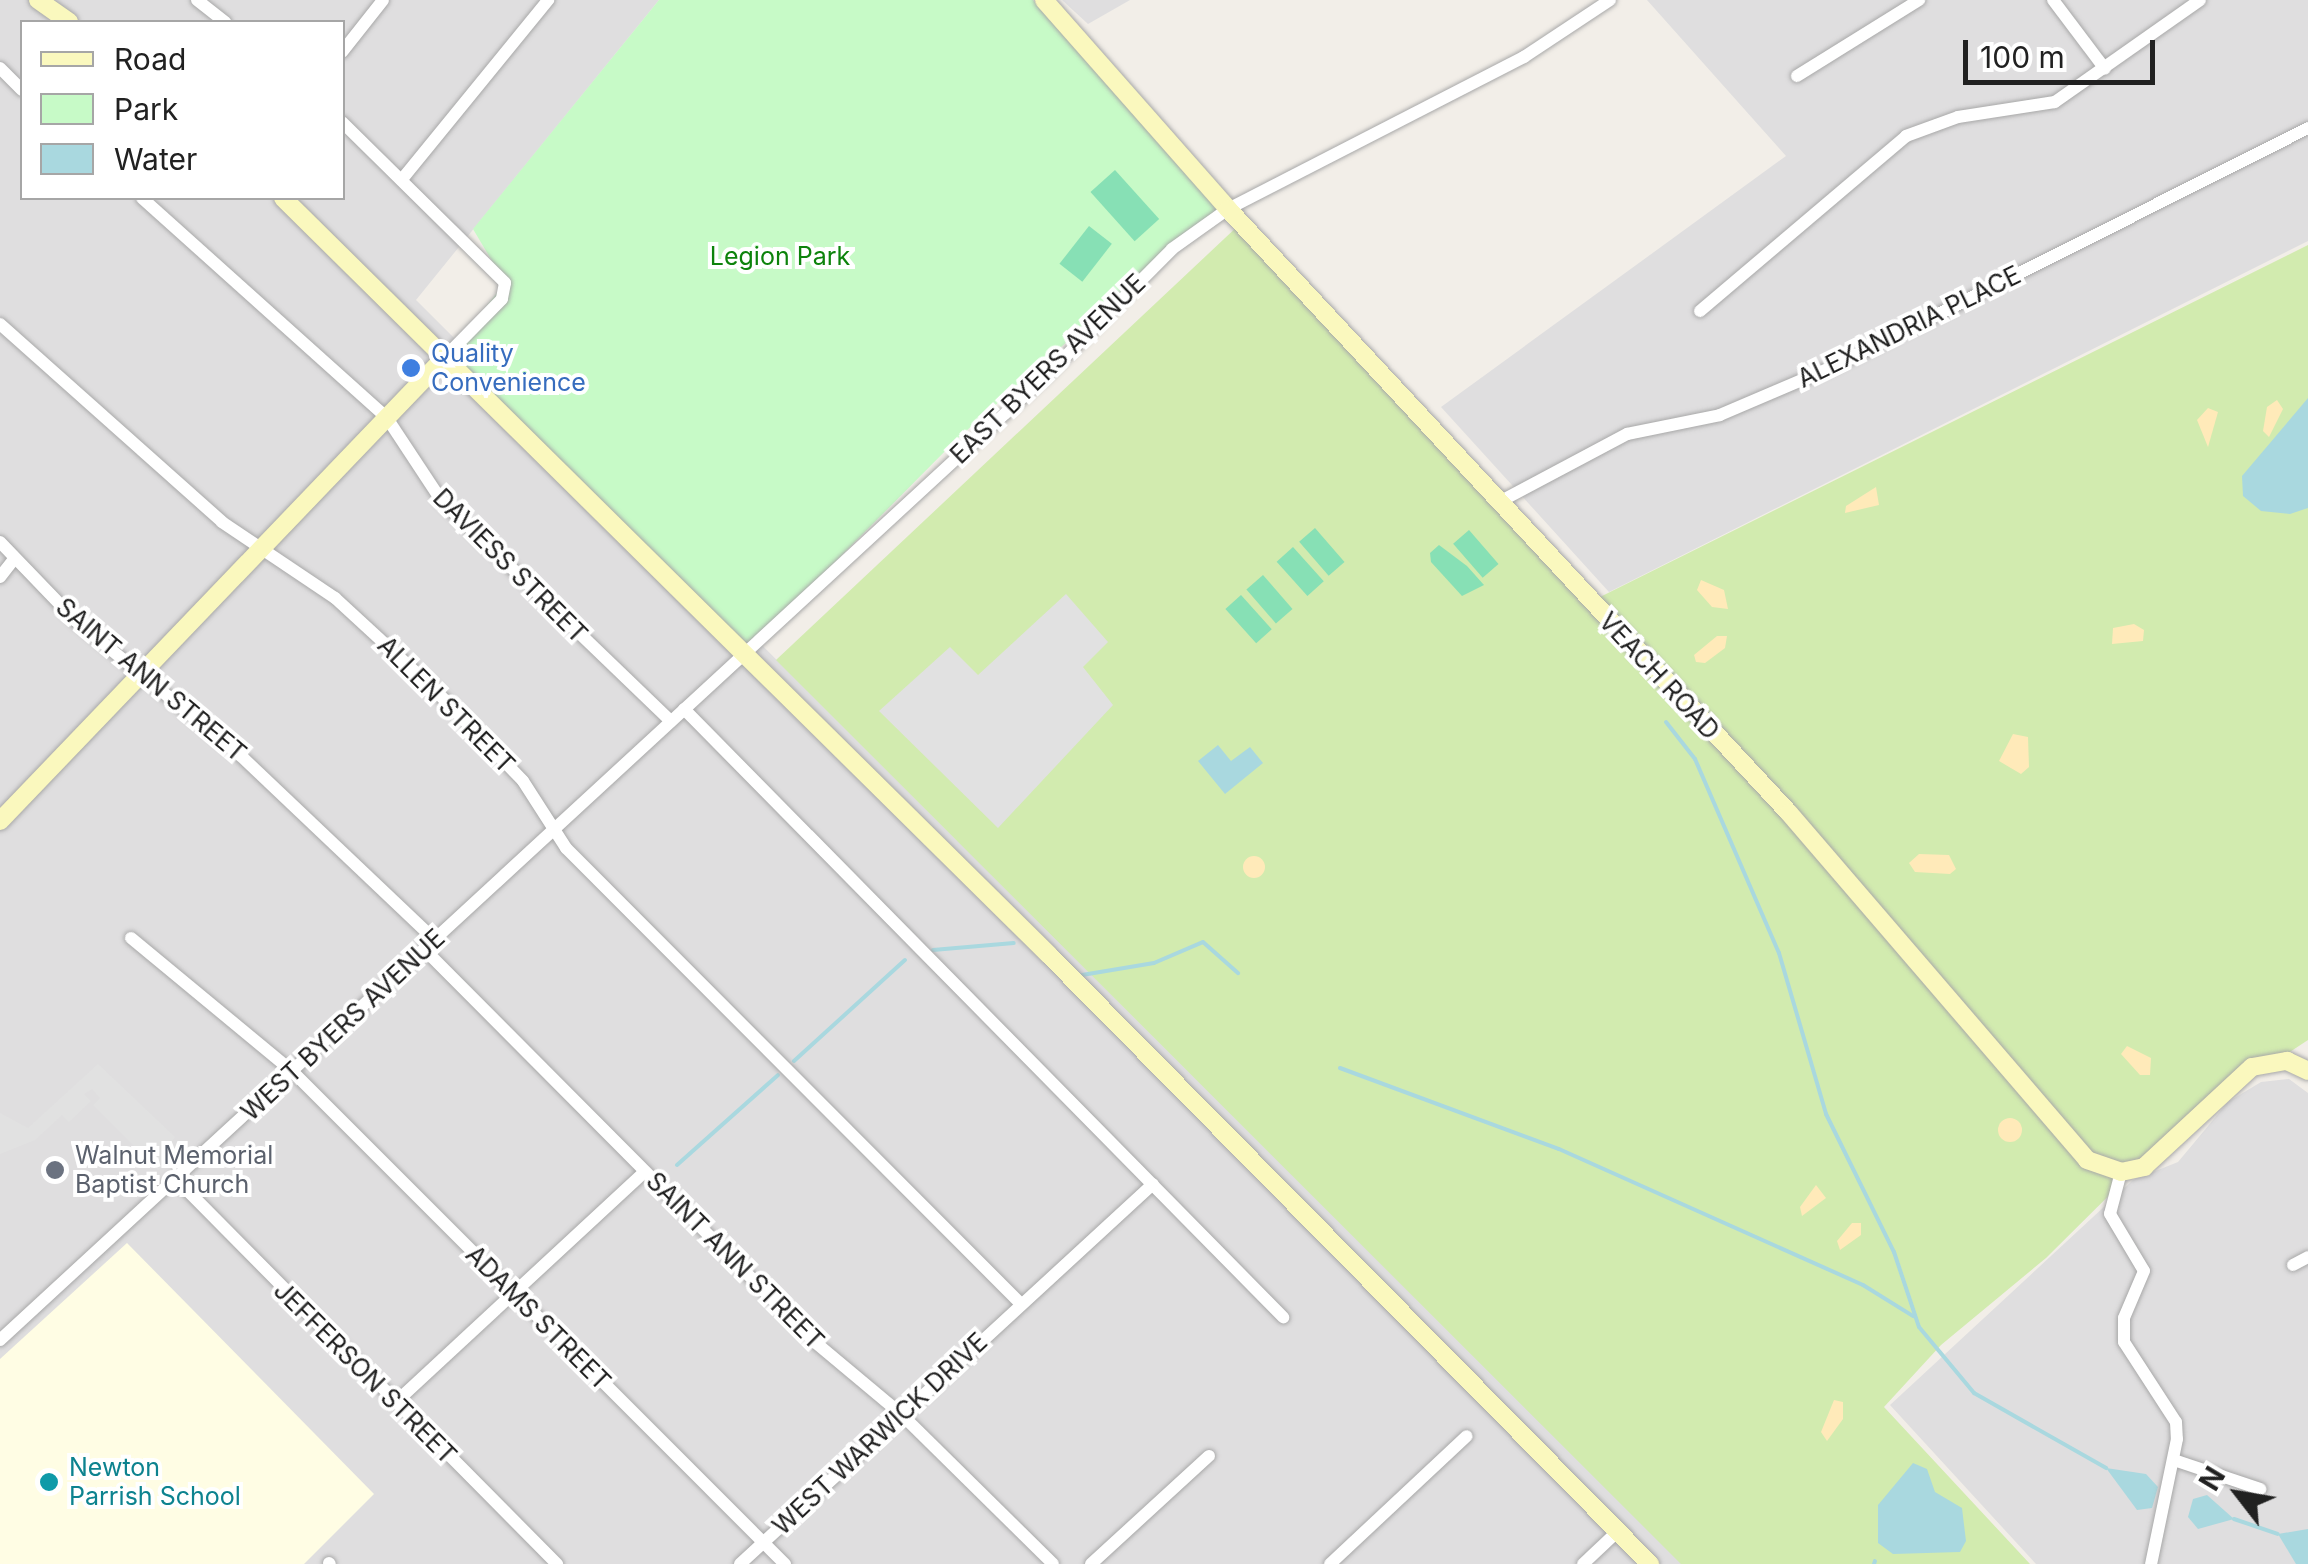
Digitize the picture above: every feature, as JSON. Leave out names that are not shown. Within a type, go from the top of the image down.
[{"type":"street","points":[[38,0],[66,20]]},
{"type":"street","points":[[345,48],[383,0]]},
{"type":"street","points":[[402,178],[548,0]]},
{"type":"street","name":"VEACH ROAD","points":[[1044,0],[1228,209],[1790,813],[2056,1129],[2096,1166],[2121,1172]]},
{"type":"street","name":"EAST BYERS AVENUE","points":[[554,832],[1048,375],[1172,249],[1228,209],[1524,58],[1610,0]]},
{"type":"street","points":[[1797,76],[1919,0]]},
{"type":"street","points":[[2053,0],[2105,69]]},
{"type":"street","points":[[1700,310],[1854,174],[1906,136],[1958,116],[2040,107],[2105,69],[2200,0]]},
{"type":"street","points":[[201,1],[223,20]]},
{"type":"street","points":[[0,68],[20,88]]},
{"type":"street","points":[[0,821],[262,552],[506,290],[488,262],[345,125]]},
{"type":"street","name":"ALEXANDRIA PLACE","points":[[1500,500],[1627,434],[1720,415],[1835,366],[2308,128]]},
{"type":"street","name":"DAVIESS STREET","points":[[144,200],[388,418],[440,500],[671,721]]},
{"type":"street","points":[[286,200],[1049,955],[1650,1564]]},
{"type":"street","name":"ALLEN STREET","points":[[0,324],[262,552],[335,598],[433,688],[522,781],[554,832],[1019,1302]]},
{"type":"street","name":"SAINT ANN STREET","points":[[0,542],[142,675],[240,754],[430,945],[644,1172],[816,1343],[902,1415],[1053,1564]]},
{"type":"street","points":[[0,577],[15,558]]},
{"type":"street","points":[[684,709],[1284,1317]]},
{"type":"street","name":"WEST BYERS AVENUE","points":[[0,1340],[554,832]]},
{"type":"street","name":"ADAMS STREET","points":[[131,938],[293,1072],[784,1564]]},
{"type":"street","points":[[2151,1564],[2177,1461],[2176,1422],[2132,1358],[2121,1329],[2144,1272],[2110,1214],[2121,1172],[2163,1152],[2252,1068],[2287,1061],[2308,1071]]},
{"type":"street","points":[[396,1402],[644,1172]]},
{"type":"street","name":"JEFFERSON STREET","points":[[176,1179],[556,1564]]},
{"type":"street","name":"WEST WARWICK DRIVE","points":[[740,1564],[1019,1302],[1153,1184]]},
{"type":"street","points":[[2293,1264],[2308,1257]]},
{"type":"street","points":[[1330,1564],[1467,1436]]},
{"type":"street","points":[[1091,1564],[1209,1456]]},
{"type":"street","points":[[2177,1461],[2260,1489]]},
{"type":"street","points":[[1584,1564],[1617,1532]]},
{"type":"shaded area","points":[[0,0],[659,0],[416,300],[1683,1564],[0,1564]]},
{"type":"shaded area","points":[[1062,0],[1130,0],[1088,24]]},
{"type":"shaded area","points":[[1647,0],[2308,0],[2308,241],[1609,592],[1441,407],[1786,156]]},
{"type":"shaded area","points":[[1066,594],[1108,642],[1083,667],[1113,705],[998,828],[879,711],[950,647],[978,675]]},
{"type":"shaded area","points":[[98,1064],[175,1137],[169,1145],[177,1154],[158,1170],[93,1105],[100,1098],[92,1089],[84,1094],[91,1101],[69,1122],[62,1115],[35,1140],[0,1154],[0,1113],[28,1128]]},
{"type":"shaded area","points":[[2289,1079],[2308,1093],[2308,1564],[2036,1564],[1890,1405],[2133,1180],[2178,1162],[2228,1102],[2261,1082]]},
{"type":"shaded area","points":[[127,1243],[374,1494],[304,1564],[0,1564],[0,1359]]},
{"type":"green space","name":"Legion Park","points":[[659,0],[1033,0],[1228,209],[1172,249],[957,439],[743,655],[445,357],[505,283],[473,229]]},
{"type":"green space","points":[[1115,170],[1159,219],[1135,241],[1090,192]]},
{"type":"green space","points":[[1241,223],[1600,597],[2308,245],[2308,1040],[2182,1123],[2046,1258],[1941,1345],[1884,1407],[2030,1564],[1681,1564],[776,660]]},
{"type":"green space","points":[[1089,226],[1112,244],[1082,282],[1059,264]]},
{"type":"green space","points":[[1315,528],[1345,562],[1329,576],[1299,542]]},
{"type":"green space","points":[[1469,530],[1499,564],[1483,578],[1453,544]]},
{"type":"green space","points":[[1439,545],[1484,585],[1462,596],[1431,562],[1430,553]]},
{"type":"green space","points":[[1293,547],[1324,581],[1307,596],[1277,562]]},
{"type":"green space","points":[[1263,575],[1293,609],[1276,623],[1246,589]]},
{"type":"green space","points":[[1241,595],[1272,629],[1256,643],[1225,609]]},
{"type":"sand","points":[[2277,400],[2283,409],[2269,437],[2263,431],[2267,407]]},
{"type":"sand","points":[[2208,408],[2218,412],[2208,447],[2197,420]]},
{"type":"sand","points":[[1876,487],[1879,505],[1845,513],[1846,506]]},
{"type":"sand","points":[[1701,580],[1724,590],[1728,609],[1712,607],[1697,590]]},
{"type":"sand","points":[[2134,624],[2144,630],[2143,641],[2112,644],[2113,628]]},
{"type":"sand","points":[[1717,636],[1727,636],[1725,648],[1705,663],[1696,662],[1694,655]]},
{"type":"sand","points":[[2013,734],[2028,737],[2029,767],[2021,774],[1999,761]]},
{"type":"sand","points":[[1919,854],[1949,855],[1956,869],[1950,874],[1915,872],[1909,863]]},
{"type":"sand","points":[[1254,856],[1262,859],[1262,875],[1254,878],[1246,875],[1243,867],[1246,859]]},
{"type":"sand","points":[[2127,1046],[2151,1058],[2150,1075],[2140,1075],[2121,1054]]},
{"type":"sand","points":[[2010,1118],[2022,1130],[2010,1142],[1998,1130]]},
{"type":"sand","points":[[1816,1185],[1826,1198],[1802,1216],[1800,1207]]},
{"type":"sand","points":[[1852,1223],[1861,1223],[1861,1235],[1840,1250],[1837,1241]]},
{"type":"sand","points":[[1834,1400],[1843,1402],[1843,1419],[1827,1441],[1821,1432]]},
{"type":"water","points":[[2308,398],[2308,508],[2290,514],[2261,511],[2243,496],[2242,476]]},
{"type":"water","points":[[1218,745],[1231,761],[1250,747],[1263,763],[1225,794],[1198,761]]},
{"type":"water","points":[[1913,1463],[1927,1469],[1935,1492],[1962,1508],[1966,1541],[1960,1552],[1893,1554],[1878,1543],[1878,1505]]},
{"type":"water","points":[[2106,1468],[2146,1474],[2158,1487],[2152,1508],[2137,1510]]},
{"type":"water","points":[[2207,1495],[2234,1519],[2198,1529],[2188,1517],[2193,1499]]},
{"type":"water","points":[[2308,1529],[2308,1564],[2296,1564],[2278,1534]]},
{"type":"waterway","points":[[1666,722],[1695,759],[1779,953],[1826,1114],[1894,1252],[1919,1327],[1974,1393],[2106,1468]]},
{"type":"waterway","points":[[1082,975],[1154,963],[1203,942],[1238,973]]},
{"type":"waterway","points":[[933,950],[1014,943]]},
{"type":"waterway","points":[[794,1061],[905,960]]},
{"type":"waterway","points":[[1340,1068],[1559,1149],[1863,1285],[1913,1316]]},
{"type":"waterway","points":[[677,1165],[778,1075]]},
{"type":"waterway","points":[[2234,1519],[2278,1534]]},
{"type":"place","name":"Quality Convenience","points":[[411,368]]},
{"type":"place","name":"Walnut Memorial Baptist Church","points":[[55,1170]]},
{"type":"place","name":"Newton Parrish School","points":[[49,1482]]}]
